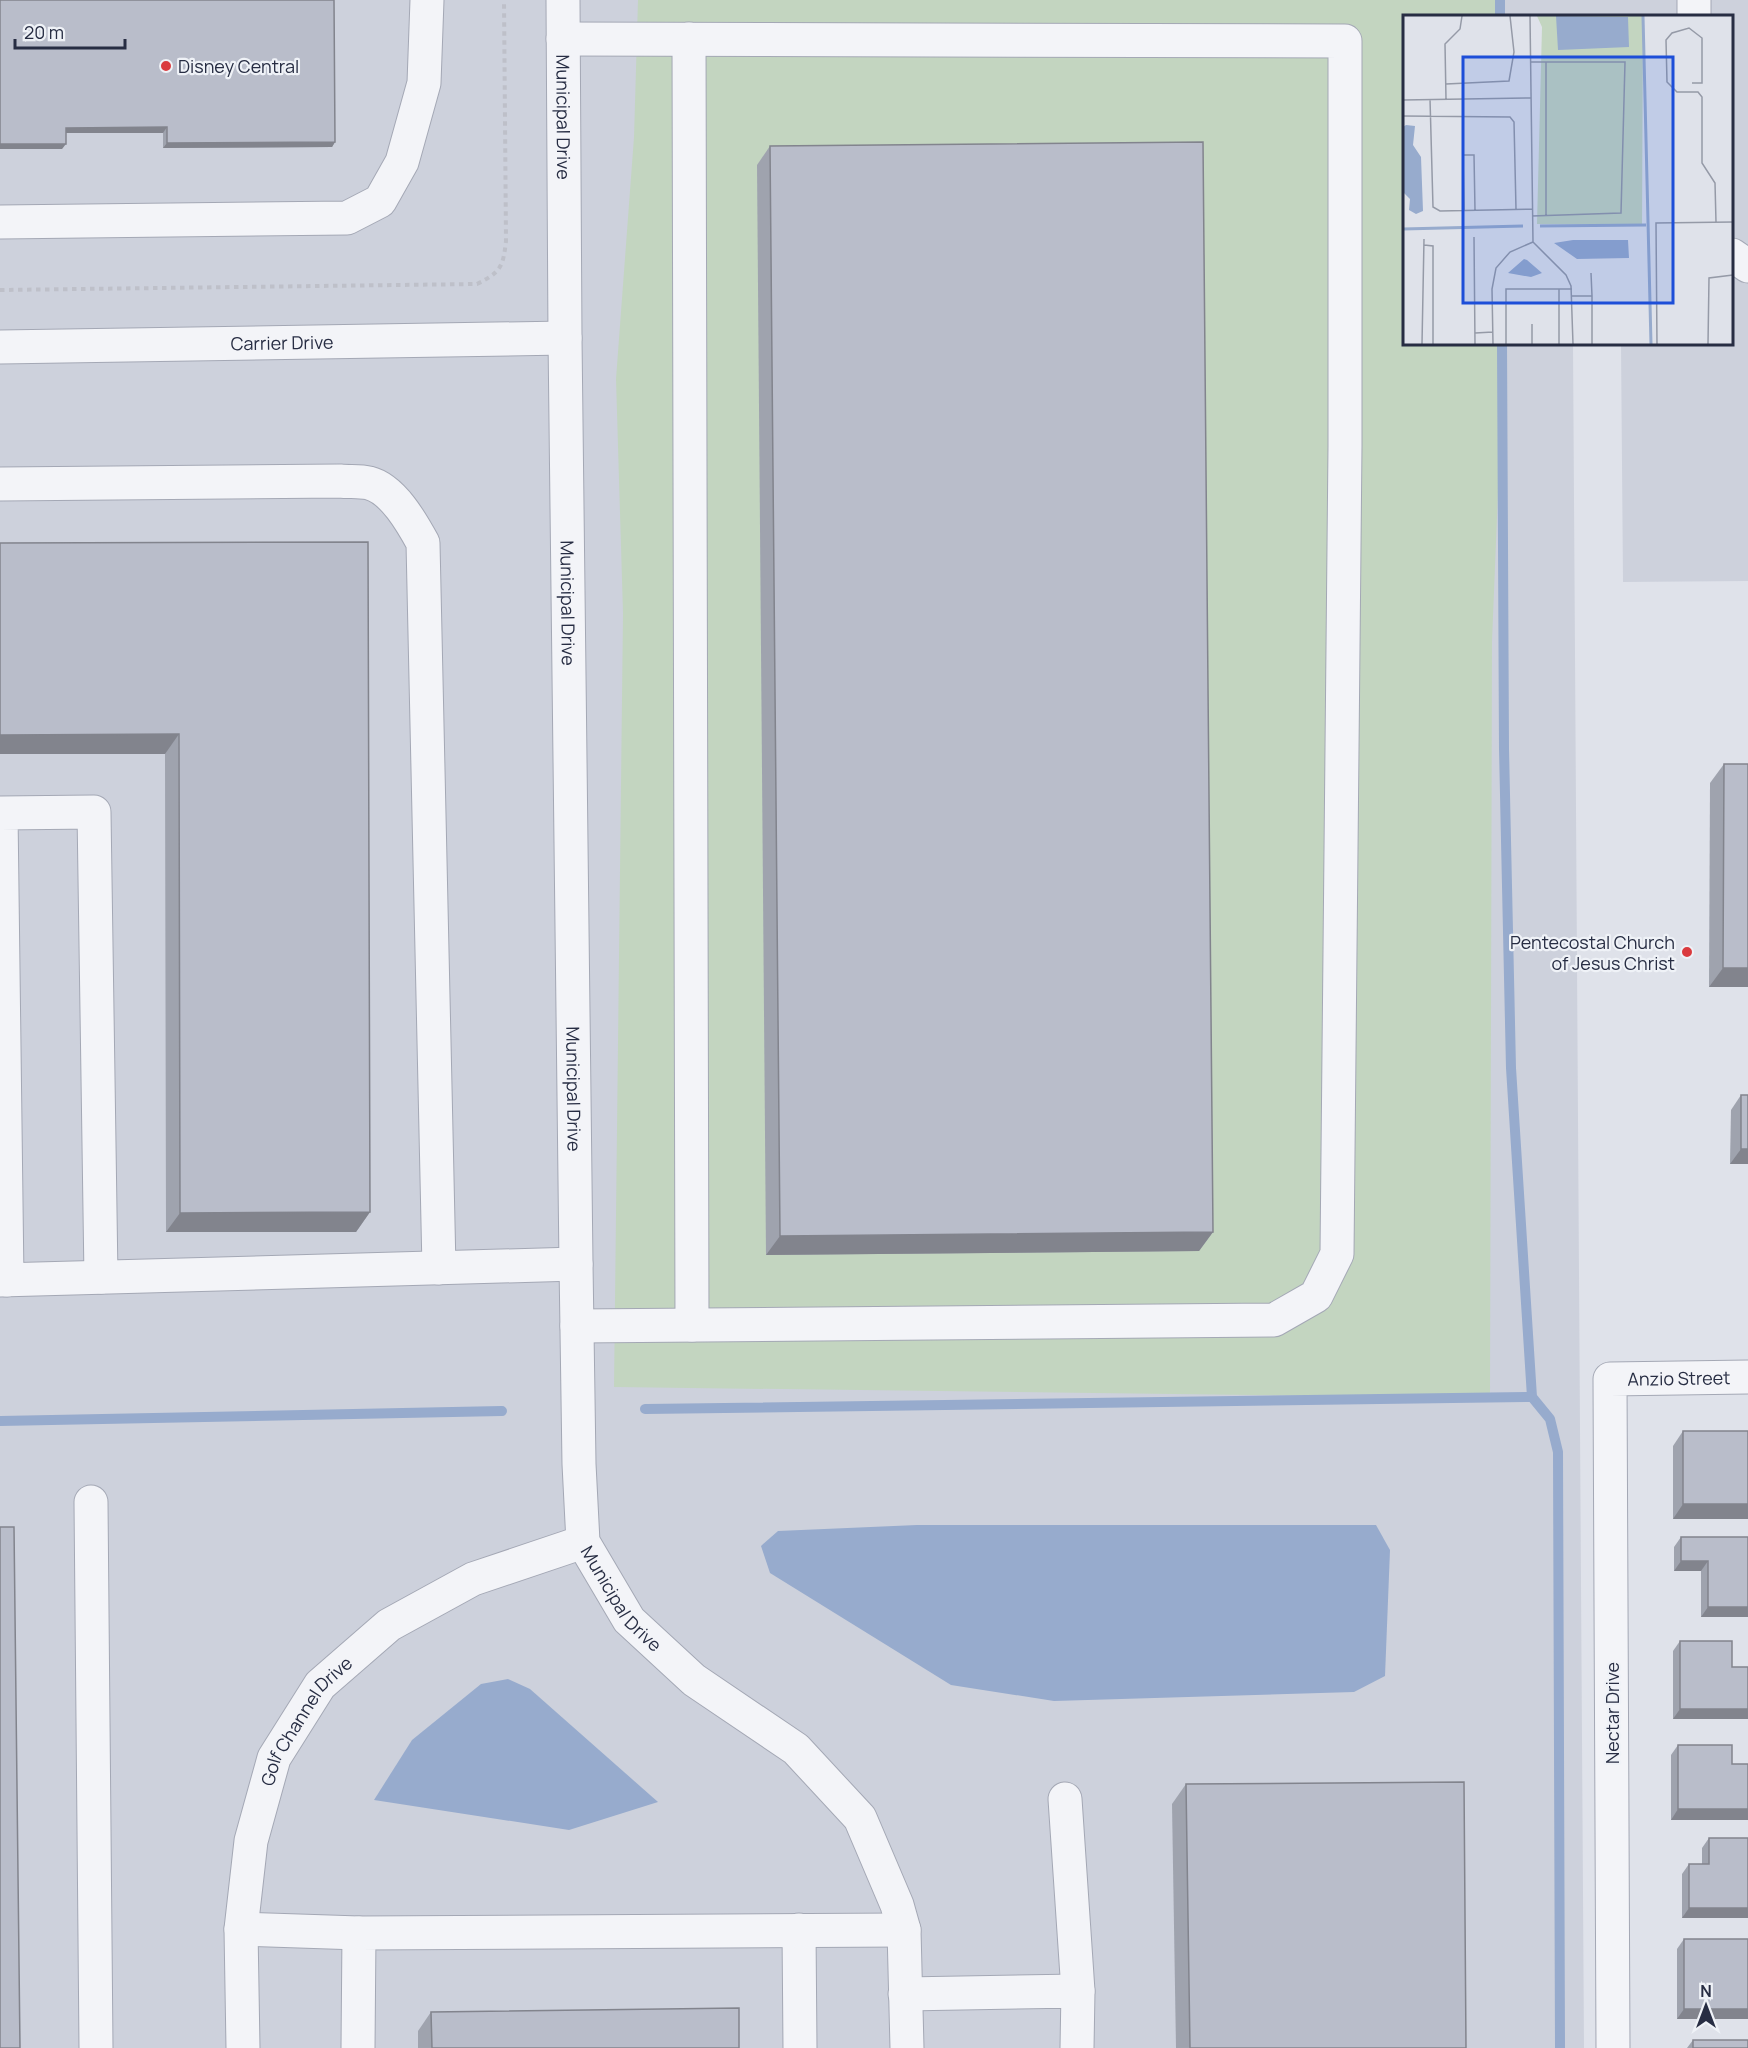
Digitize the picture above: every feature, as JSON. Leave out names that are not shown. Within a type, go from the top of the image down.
[{"type":"street","points":[[0,222],[347,218],[364,210],[380,201],[402,162],[424,83],[427,0]]},
{"type":"street","name":"Municipal Drive","points":[[563,0],[576,1264],[579,1464],[583,1542],[629,1620],[694,1680],[796,1749],[860,1818],[897,1905],[904,1930],[907,2048]]},
{"type":"street","points":[[563,39],[1345,41],[1345,446],[1337,1254],[1316,1296],[1274,1320],[577,1326]]},
{"type":"street","points":[[689,39],[692,1325]]},
{"type":"street","points":[[1733,256],[1748,266]]},
{"type":"street","name":"Carrier Drive","points":[[0,347],[565,338]]},
{"type":"street","points":[[0,484],[340,481],[371,483],[393,498],[410,519],[423,543],[439,1268]]},
{"type":"street","points":[[101,1278],[94,812],[1,813],[4,1280],[101,1278],[576,1264]]},
{"type":"street","name":"Anzio Street","points":[[1610,1379],[1748,1377]]},
{"type":"street","name":"Nectar Drive","points":[[1610,1379],[1613,2048]]},
{"type":"street","points":[[91,1502],[96,2048]]},
{"type":"street","name":"Golf Channel Drive","points":[[243,2048],[241,1929],[251,1841],[274,1758],[320,1685],[389,1625],[473,1579],[583,1542]]},
{"type":"street","points":[[1065,1799],[1078,1991],[1077,2048]]},
{"type":"street","points":[[241,1929],[359,1933],[904,1930]]},
{"type":"street","points":[[799,1930],[800,2048]]},
{"type":"street","points":[[358,2048],[359,1933]]},
{"type":"street","points":[[905,1994],[1078,1991]]},
{"type":"shaded area","points":[[0,0],[1748,0],[1748,581],[1623,582],[1621,345],[1733,345],[1733,15],[1403,15],[1403,345],[1573,345],[1584,2048],[0,2048]]},
{"type":"green space","points":[[638,0],[1500,0],[1500,15],[1403,15],[1403,345],[1502,345],[1492,641],[1490,1398],[614,1387],[623,613],[616,379],[634,137]]},
{"type":"water","points":[[917,1525],[1376,1525],[1390,1550],[1385,1676],[1354,1692],[1054,1701],[951,1685],[770,1573],[761,1546],[778,1531]]},
{"type":"water","points":[[508,1679],[530,1689],[658,1802],[569,1830],[374,1800],[412,1740],[481,1684]]},
{"type":"building","name":"Disney Central","points":[[0,0],[334,0],[335,142],[167,143],[167,127],[66,128],[66,144],[0,144]]},
{"type":"building","points":[[1203,142],[1213,1232],[780,1236],[770,146]]},
{"type":"building","points":[[368,542],[370,1212],[180,1213],[179,734],[0,735],[0,543]]},
{"type":"building","points":[[1724,764],[1748,764],[1748,968],[1723,968]]},
{"type":"building","points":[[1741,1095],[1748,1095],[1748,1149],[1741,1149]]},
{"type":"building","points":[[1683,1431],[1748,1431],[1748,1504],[1683,1504]]},
{"type":"building","points":[[0,1527],[14,1527],[20,2048],[0,2048]]},
{"type":"building","points":[[1681,1537],[1748,1537],[1748,1607],[1708,1607],[1708,1561],[1681,1561]]},
{"type":"building","points":[[1680,1641],[1732,1641],[1732,1667],[1748,1667],[1748,1709],[1680,1709]]},
{"type":"building","points":[[1678,1745],[1732,1745],[1732,1764],[1748,1764],[1748,1809],[1678,1809]]},
{"type":"building","points":[[1464,1782],[1466,2048],[1190,2048],[1186,1784]]},
{"type":"building","points":[[1709,1838],[1748,1838],[1748,1908],[1689,1908],[1689,1864],[1709,1864]]},
{"type":"building","points":[[1684,1939],[1748,1939],[1748,2009],[1684,2009]]},
{"type":"building","points":[[739,2008],[739,2048],[432,2048],[431,2012]]},
{"type":"building","points":[[1693,2040],[1748,2040],[1748,2048],[1693,2048]]},
{"type":"waterway","points":[[1500,0],[1500,15]]},
{"type":"waterway","points":[[1502,345],[1504,749],[1511,1068],[1532,1397],[1550,1419],[1558,1452],[1560,2048]]},
{"type":"waterway","points":[[645,1409],[1532,1397]]},
{"type":"waterway","points":[[0,1421],[502,1411]]},
{"type":"place","name":"Disney Central","points":[[166,66]]},
{"type":"place","name":"Pentecostal Church of Jesus Christ","points":[[1687,952]]}]
